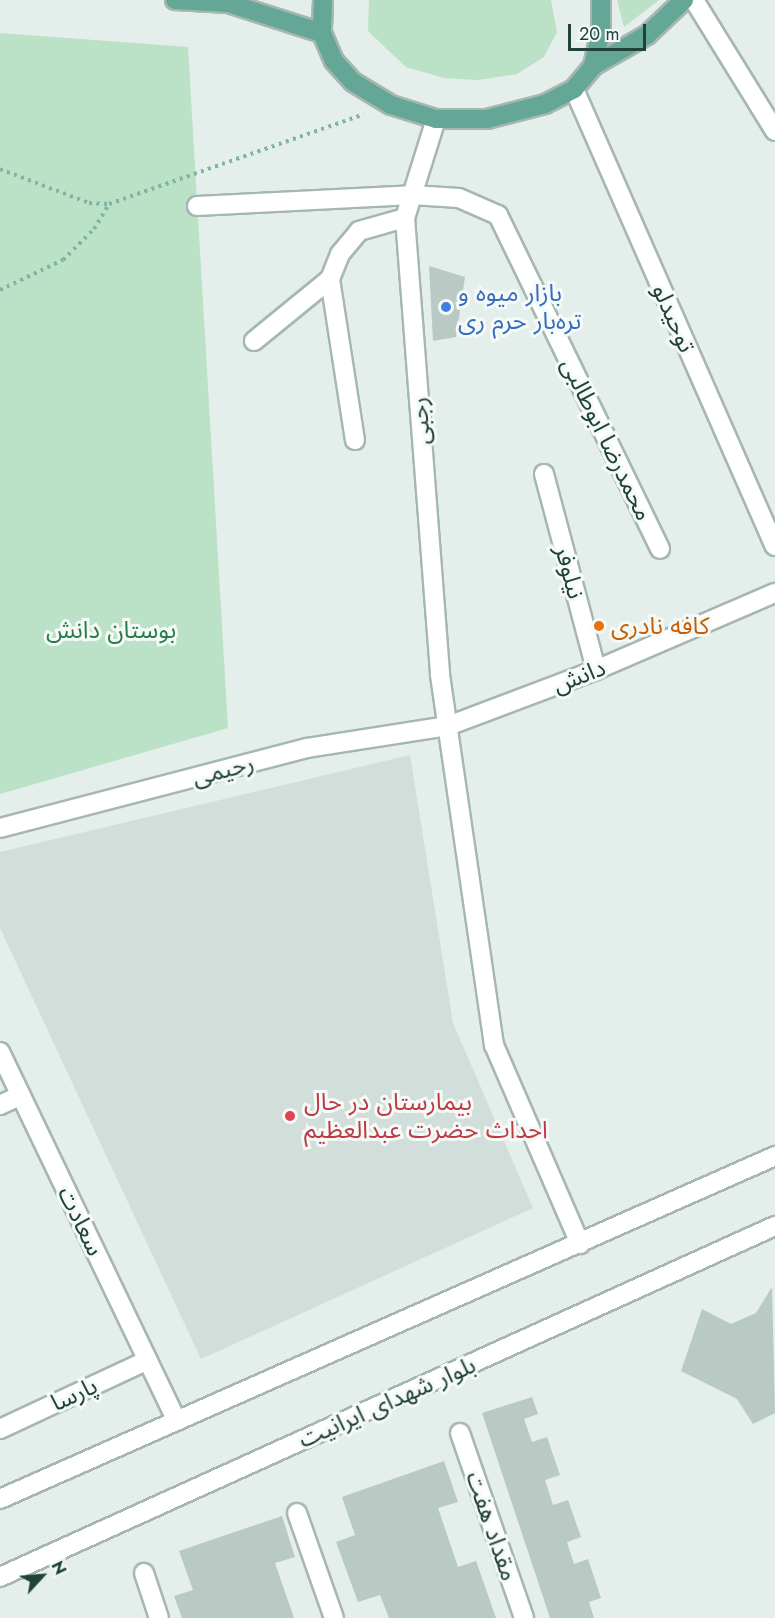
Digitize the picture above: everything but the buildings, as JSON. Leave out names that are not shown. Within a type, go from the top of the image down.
[{"type":"main road","points":[[176,0],[228,3],[322,33]]},
{"type":"main road","points":[[323,0],[322,33],[334,61],[353,82],[391,105],[436,119],[487,119],[513,115],[574,89],[593,66],[647,35],[684,0]]},
{"type":"main road","points":[[593,66],[601,32],[601,0]]},
{"type":"street","points":[[694,0],[775,131]]},
{"type":"street","name":"توحیدلو","points":[[574,89],[775,546]]},
{"type":"street","name":"رجبی","points":[[436,119],[405,218],[440,675],[494,1045],[579,1244]]},
{"type":"street","name":"محمدرضا ابوطالبی","points":[[197,206],[412,195],[459,198],[498,215],[660,549]]},
{"type":"street","points":[[355,440],[330,279],[339,254],[359,231],[405,218]]},
{"type":"street","points":[[254,341],[330,279]]},
{"type":"street","name":"نیلوفر","points":[[544,474],[596,670]]},
{"type":"street","name":"دانش","points":[[448,726],[596,670],[775,593]]},
{"type":"street","name":"رحیمی","points":[[0,828],[307,748],[448,726]]},
{"type":"street","name":"سعادت","points":[[0,1052],[177,1421]]},
{"type":"street","points":[[0,1105],[21,1095]]},
{"type":"street","points":[[0,1499],[775,1156]]},
{"type":"street","name":"بلوار شهدای ایرانیت","points":[[0,1578],[775,1226]]},
{"type":"street","name":"پارسا","points":[[0,1429],[148,1360]]},
{"type":"street","name":"مقداد هفت","points":[[460,1433],[524,1618]]},
{"type":"street","points":[[297,1512],[334,1618]]},
{"type":"street","points":[[144,1573],[159,1618]]},
{"type":"path","points":[[0,169],[89,203],[109,204]]},
{"type":"shaded area","name":"بیمارستان در حال احداث حضرت عبدالعظیم","points":[[410,755],[453,1023],[533,1208],[201,1359],[0,928],[0,852]]},
{"type":"green space","points":[[369,0],[551,0],[557,32],[544,57],[517,74],[478,80],[444,78],[406,67],[368,31]]},
{"type":"green space","points":[[617,0],[659,0],[624,27]]},
{"type":"green space","name":"بوستان دانش","points":[[0,33],[188,47],[228,728],[0,794]]},
{"type":"place","name":"بازار میوه و تره‌بار حرم ری","points":[[446,307]]},
{"type":"place","name":"کافه نادری","points":[[599,626]]},
{"type":"place","name":"بیمارستان در حال احداث حضرت عبدالعظیم","points":[[290,1116]]}]
